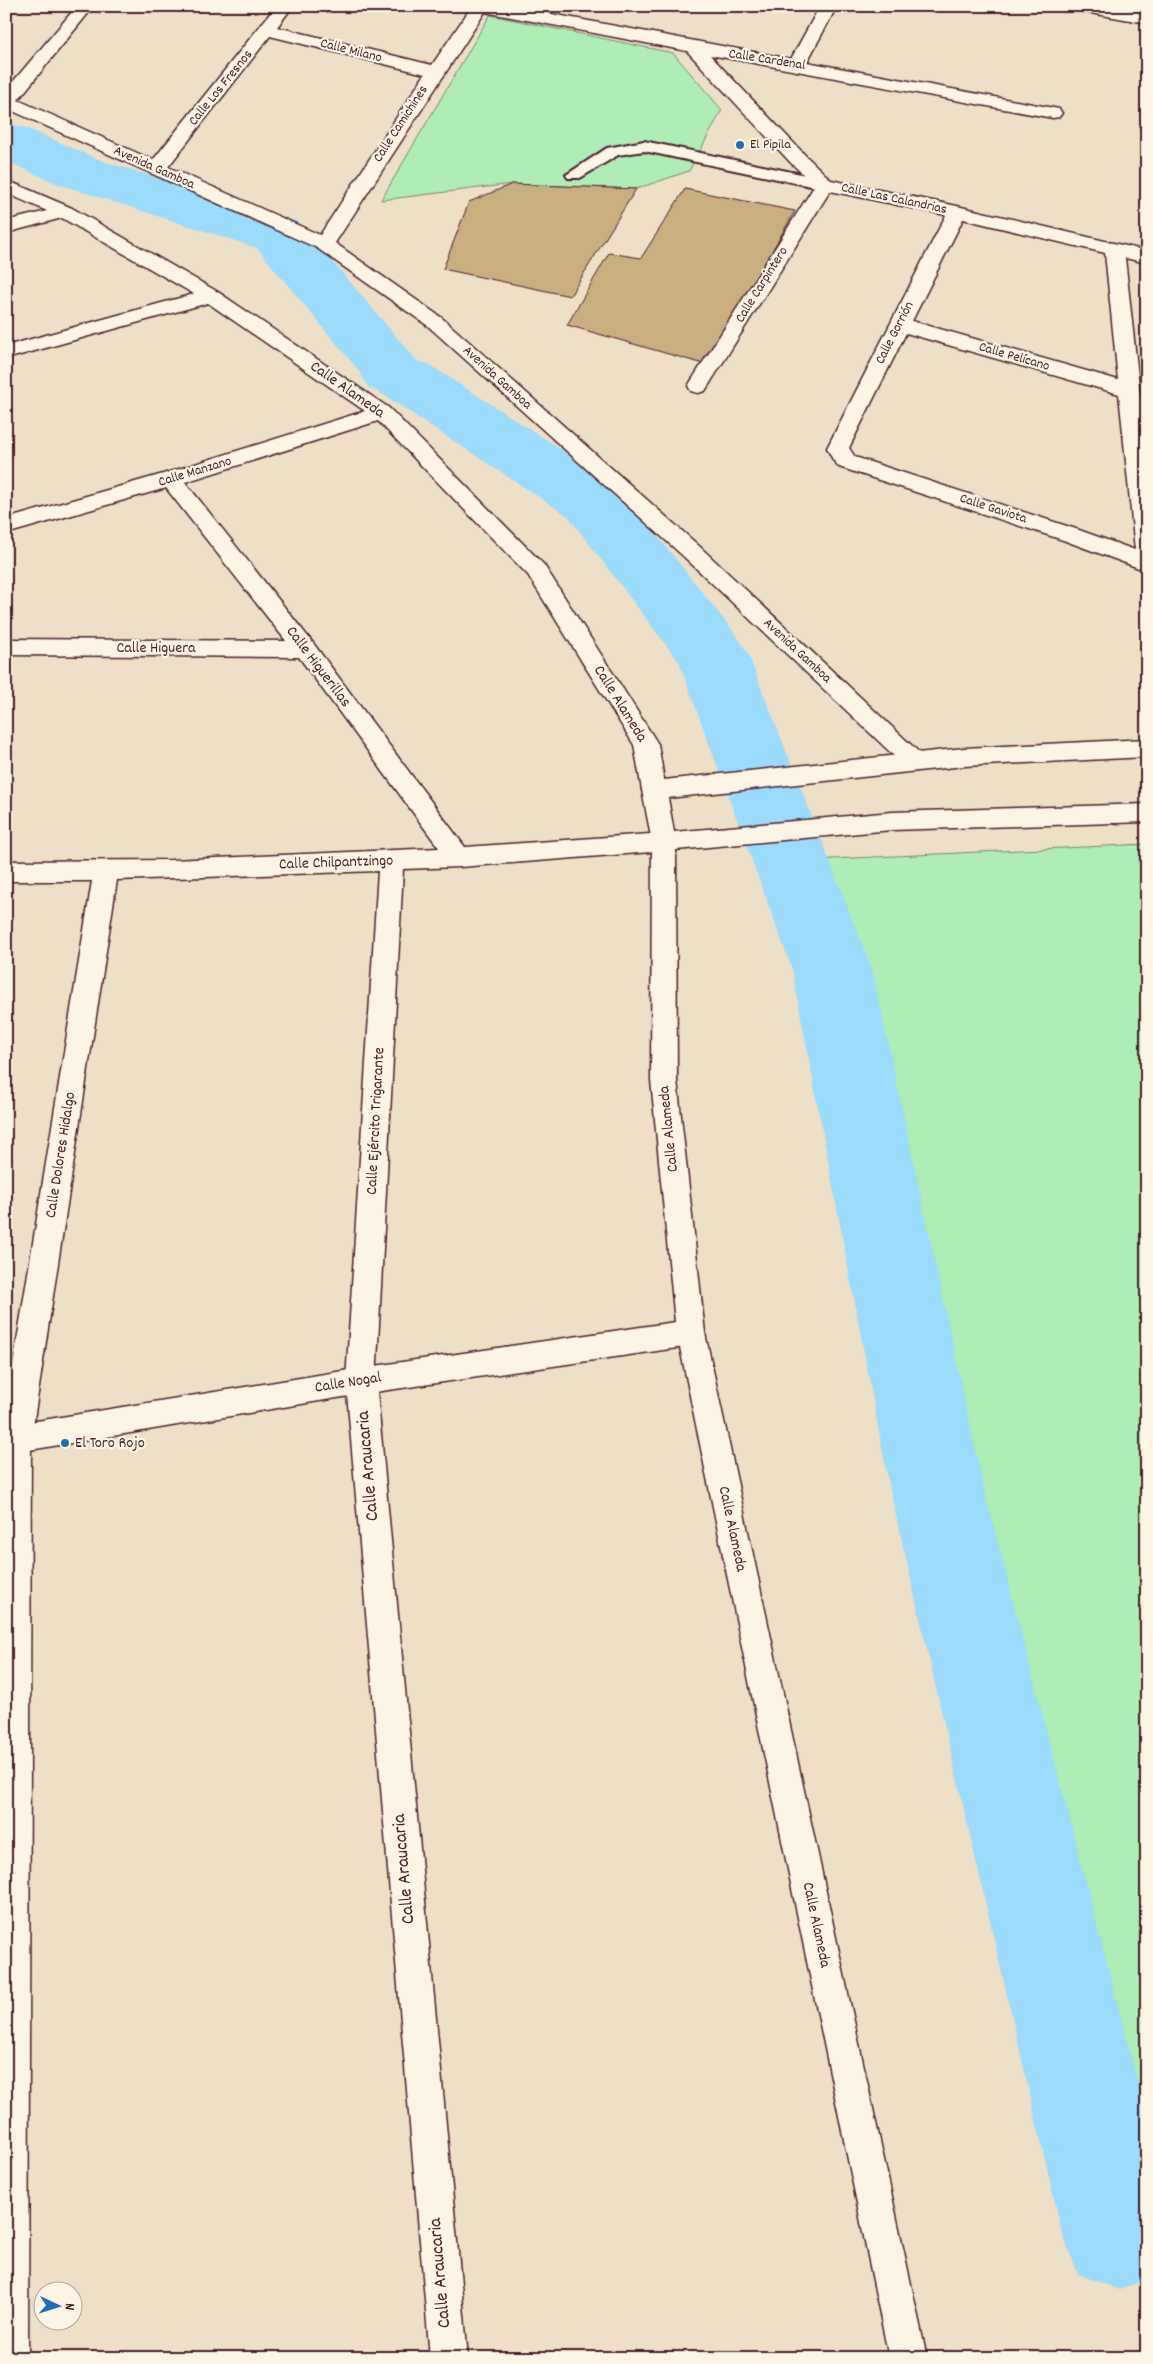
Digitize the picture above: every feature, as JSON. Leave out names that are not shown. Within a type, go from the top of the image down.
[{"type":"street","points":[[7,101],[86,6]]},
{"type":"street","name":"Calle Los Fresnos","points":[[156,169],[285,6]]},
{"type":"street","name":"Calle Cardenal","points":[[481,6],[694,48],[797,64],[1053,114]]},
{"type":"street","name":"Calle Camichines","points":[[324,244],[481,6]]},
{"type":"street","points":[[797,64],[829,6]]},
{"type":"street","points":[[1079,6],[1147,18]]},
{"type":"street","name":"Calle Milano","points":[[267,30],[436,72]]},
{"type":"street","name":"Calle Las Calandrias","points":[[694,48],[798,159],[824,184],[958,212],[1147,257]]},
{"type":"street","name":"Avenida Gamboa","points":[[7,101],[324,244],[435,322],[690,550],[915,762]]},
{"type":"street","name":"Calle Carpintero","points":[[698,386],[824,184]]},
{"type":"street","name":"Calle Alameda","points":[[6,186],[65,212],[210,296],[382,413],[536,570],[646,744],[664,842],[664,1080],[691,1333],[908,2358]]},
{"type":"street","points":[[6,227],[65,212]]},
{"type":"street","name":"Calle Gorrión","points":[[840,455],[838,448],[899,324],[958,212]]},
{"type":"street","points":[[1114,249],[1147,562]]},
{"type":"street","points":[[6,353],[210,296]]},
{"type":"street","name":"Calle Pelícano","points":[[899,324],[1129,390]]},
{"type":"street","name":"Calle Manzano","points":[[6,527],[171,479],[382,413]]},
{"type":"street","name":"Calle Gaviota","points":[[840,455],[847,462],[1071,535],[1147,562]]},
{"type":"street","name":"Calle Higuerillas","points":[[171,479],[305,649],[460,858]]},
{"type":"street","name":"Calle Higuera","points":[[6,647],[305,649]]},
{"type":"street","points":[[654,790],[964,757],[1147,748]]},
{"type":"street","name":"Calle Chilpantzingo","points":[[6,871],[106,872],[460,858],[892,821],[1147,813]]},
{"type":"street","name":"Calle Ejército Trigarante","points":[[361,1380],[391,861]]},
{"type":"street","name":"Calle Dolores Hidalgo","points":[[9,2358],[11,1439],[106,872]]},
{"type":"street","name":"Calle Nogal","points":[[11,1439],[361,1380],[691,1333]]},
{"type":"street","name":"Calle Araucaria","points":[[361,1380],[449,2358]]},
{"type":"lane","points":[[574,175],[613,151],[644,146],[824,184]]},
{"type":"green space","points":[[490,15],[673,53],[722,110],[689,171],[636,189],[512,184],[381,200]]},
{"type":"green space","points":[[1147,844],[1147,2272],[1074,2170],[953,1486],[846,976],[811,860]]},
{"type":"building","points":[[512,184],[636,189],[570,296],[443,269],[469,202]]},
{"type":"building","points":[[685,189],[795,211],[707,365],[567,325],[609,253],[641,258]]},
{"type":"waterway","points":[[6,140],[79,172],[278,235],[389,366],[392,374],[405,379],[592,500],[712,654],[832,969],[936,1485],[1119,2233]]},
{"type":"place","name":"El Pipila","points":[[740,145]]},
{"type":"place","name":"El Toro Rojo","points":[[65,1443]]}]
